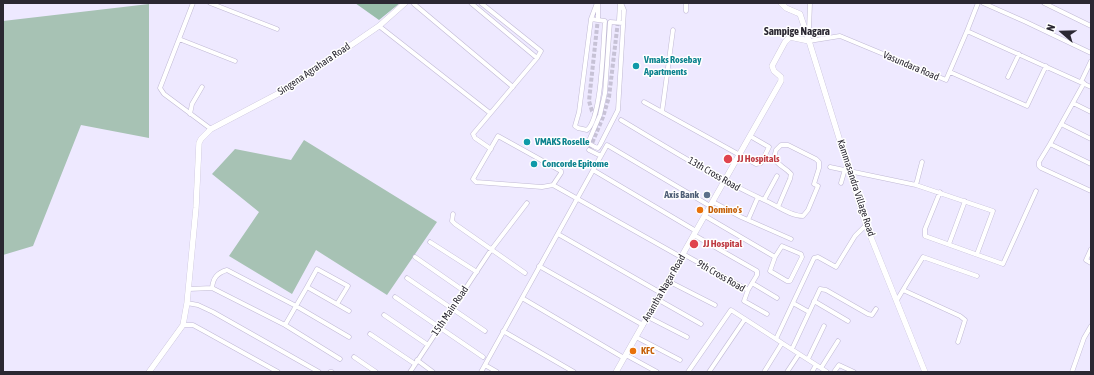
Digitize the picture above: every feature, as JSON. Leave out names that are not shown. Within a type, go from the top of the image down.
[{"type":"street","points":[[193,3],[160,88],[164,94],[211,129]]},
{"type":"street","points":[[210,3],[277,29]]},
{"type":"street","name":"Singena Agrahara Road","points":[[189,289],[196,208],[199,143],[201,139],[211,129],[287,89],[379,26],[405,3]]},
{"type":"street","points":[[470,3],[538,58]]},
{"type":"street","points":[[482,3],[541,51],[538,58],[473,134],[475,138],[490,149]]},
{"type":"street","points":[[598,3],[598,18]]},
{"type":"street","points":[[598,3],[592,19],[575,126],[578,128],[589,129],[600,115],[605,93],[610,22],[623,23]]},
{"type":"street","points":[[592,19],[605,21],[599,89],[594,122],[588,143],[598,148],[618,110],[624,10],[620,3]]},
{"type":"street","points":[[619,20],[620,3]]},
{"type":"street","points":[[686,3],[686,11]]},
{"type":"street","points":[[781,3],[786,8],[800,14],[809,41]]},
{"type":"street","points":[[807,34],[809,30],[810,3]]},
{"type":"street","name":"Vasundara Road","points":[[809,41],[840,36],[946,80],[978,3]]},
{"type":"street","points":[[983,3],[1091,53]]},
{"type":"street","points":[[1044,3],[1091,26]]},
{"type":"street","points":[[414,4],[513,87]]},
{"type":"street","points":[[379,26],[490,113]]},
{"type":"street","points":[[662,112],[673,30]]},
{"type":"street","points":[[967,31],[1091,87]]},
{"type":"street","name":"Anantha Nagar Road","points":[[616,372],[782,81],[781,77],[772,68],[785,42],[790,37],[809,41]]},
{"type":"street","points":[[179,39],[235,61]]},
{"type":"street","name":"Kammasandra Village Road","points":[[809,41],[866,225],[925,372]]},
{"type":"street","points":[[1008,77],[1019,54]]},
{"type":"street","points":[[1091,61],[1072,103],[1039,162],[1039,166],[1041,168],[1091,191]]},
{"type":"street","points":[[950,72],[1027,106],[1046,66]]},
{"type":"street","points":[[190,114],[192,104],[202,87]]},
{"type":"street","points":[[644,102],[756,164],[761,163],[769,147],[750,136]]},
{"type":"street","points":[[1072,103],[1091,112]]},
{"type":"street","name":"13th Cross Road","points":[[621,120],[725,181],[758,198],[764,200],[778,207],[798,216],[803,216],[808,210],[818,186],[814,184],[819,168],[819,162],[816,159],[788,145],[781,145],[776,150],[774,158],[777,165],[791,174],[778,207]]},
{"type":"street","points":[[1060,124],[1091,139]]},
{"type":"street","points":[[498,136],[561,170],[561,172],[553,185],[542,187],[476,182],[473,179],[490,149],[498,136]]},
{"type":"street","points":[[1050,144],[1091,164]]},
{"type":"street","points":[[481,372],[607,145],[711,204],[791,239]]},
{"type":"street","points":[[589,150],[600,156]]},
{"type":"street","points":[[916,185],[922,162]]},
{"type":"street","points":[[830,167],[916,185],[993,211],[977,254]]},
{"type":"street","points":[[593,170],[757,271],[757,275],[748,290]]},
{"type":"street","points":[[841,183],[848,170]]},
{"type":"street","points":[[764,200],[777,176]]},
{"type":"street","name":"9th Cross Road","points":[[553,185],[682,256],[748,290],[744,301],[767,314]]},
{"type":"street","points":[[940,192],[925,229],[925,236],[1003,264],[1036,191]]},
{"type":"street","points":[[748,220],[758,198]]},
{"type":"street","points":[[949,244],[966,201]]},
{"type":"street","name":"15th Main Road","points":[[410,372],[491,250],[527,203]]},
{"type":"street","points":[[452,214],[452,221],[455,224],[525,273]]},
{"type":"street","points":[[705,216],[775,257]]},
{"type":"street","points":[[776,339],[814,258],[818,257],[836,267],[855,236],[866,225]]},
{"type":"street","points":[[558,234],[661,293]]},
{"type":"street","points":[[430,242],[477,272]]},
{"type":"street","points":[[782,246],[802,255],[790,281],[787,281],[770,271],[775,257],[782,246]]},
{"type":"street","points":[[1091,249],[1086,260],[1091,263]]},
{"type":"street","points":[[415,257],[464,291]]},
{"type":"street","points":[[897,300],[923,257],[977,276]]},
{"type":"street","points":[[539,266],[643,325]]},
{"type":"street","points":[[285,325],[317,269],[348,286],[337,304]]},
{"type":"street","points":[[212,288],[216,276],[220,272],[227,270],[296,306],[349,338]]},
{"type":"street","points":[[407,278],[485,331]]},
{"type":"street","points":[[668,281],[715,305]]},
{"type":"street","points":[[752,283],[777,298]]},
{"type":"street","points":[[307,287],[349,311]]},
{"type":"street","points":[[149,372],[184,325],[189,289],[212,288],[285,325],[340,358]]},
{"type":"street","points":[[792,349],[819,292],[823,289],[868,314],[872,315],[876,310]]},
{"type":"street","points":[[903,290],[960,316],[965,320],[958,342]]},
{"type":"street","points":[[395,298],[483,357]]},
{"type":"street","points":[[522,298],[625,357],[657,372]]},
{"type":"street","points":[[657,299],[701,324]]},
{"type":"street","points":[[814,302],[848,321]]},
{"type":"street","points":[[188,303],[198,305],[213,312],[319,372]]},
{"type":"street","points":[[793,303],[809,312]]},
{"type":"street","points":[[688,372],[731,310],[827,372]]},
{"type":"street","points":[[384,315],[428,345]]},
{"type":"street","points":[[648,317],[687,337]]},
{"type":"street","points":[[709,372],[746,319]]},
{"type":"street","points":[[184,325],[194,325],[278,372]]},
{"type":"street","points":[[808,359],[824,326]]},
{"type":"street","points":[[1072,372],[1084,338],[1091,326]]},
{"type":"street","points":[[504,331],[574,372]]},
{"type":"street","points":[[370,334],[433,372]]},
{"type":"street","points":[[636,337],[680,360]]},
{"type":"street","points":[[821,368],[838,341]]},
{"type":"street","points":[[764,372],[782,343]]},
{"type":"street","points":[[788,372],[799,354]]},
{"type":"street","points":[[354,357],[376,372]]},
{"type":"street","points":[[484,365],[497,372]]},
{"type":"street","points":[[812,372],[816,365]]},
{"type":"street","points":[[834,372],[839,365],[854,372]]},
{"type":"green space","points":[[355,3],[400,3],[379,20]]},
{"type":"green space","points":[[149,4],[149,138],[81,125],[33,246],[3,255],[3,21]]},
{"type":"green space","points":[[304,140],[437,222],[387,295],[316,250],[292,294],[229,256],[259,212],[212,174],[235,149],[291,160]]},
{"type":"tunnel","points":[[598,18],[589,101],[592,111],[601,119]]},
{"type":"tunnel","points":[[590,148],[603,117],[609,97],[618,21]]},
{"type":"place","name":"Vmaks Rosebay Apartments","points":[[636,66]]},
{"type":"place","name":"VMAKS Roselle","points":[[527,142]]},
{"type":"place","name":"JJ Hospitals","points":[[728,159]]},
{"type":"place","name":"Concorde Epitome","points":[[534,164]]},
{"type":"place","name":"Axis Bank","points":[[707,195]]},
{"type":"place","name":"Domino's","points":[[700,210]]},
{"type":"place","name":"JJ Hospital","points":[[694,244]]},
{"type":"place","name":"KFC","points":[[633,351]]},
{"type":"district","name":"Sampige Nagara","points":[[797,32]]}]
